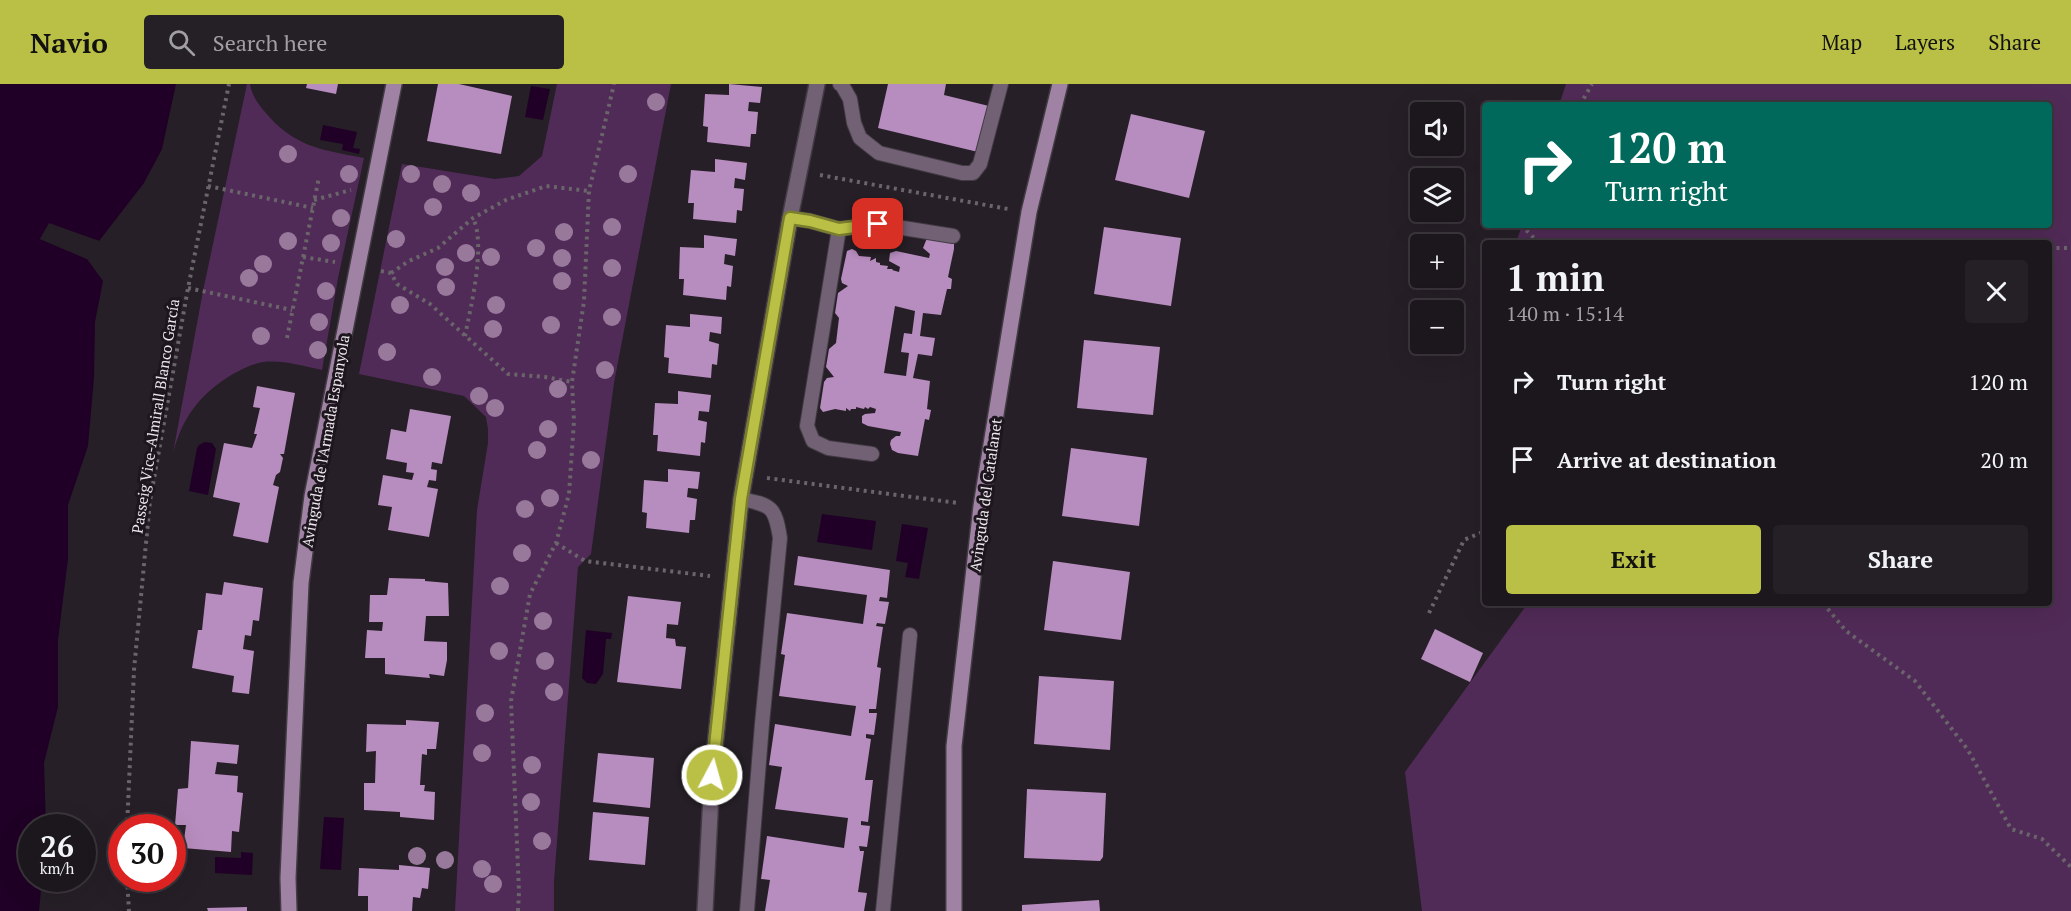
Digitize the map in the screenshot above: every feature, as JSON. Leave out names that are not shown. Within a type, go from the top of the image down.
[{"type":"main road","name":"Avinguda de l'Armada Espanyola","points":[[289,911],[288,866],[301,583],[312,496],[394,84]]},
{"type":"main road","name":"Avinguda del Catalanet","points":[[954,911],[954,746],[981,506],[1029,212],[1060,84]]},
{"type":"street","points":[[705,911],[712,775],[741,499],[790,218],[817,84]]},
{"type":"lane","points":[[840,84],[850,99],[854,123],[861,138],[879,153],[962,173],[973,173],[980,164],[1001,84]]},
{"type":"lane","points":[[790,218],[839,229],[878,224],[953,236]]},
{"type":"lane","points":[[839,229],[807,426],[813,441],[828,448],[872,454]]},
{"type":"lane","points":[[741,499],[769,507],[776,516],[780,538],[747,911]]},
{"type":"lane","points":[[883,911],[910,635]]},
{"type":"path","name":"Passeig Vice-Almirall Blanco García","points":[[128,814],[134,670],[150,501],[188,288],[229,84]]},
{"type":"path","points":[[518,911],[511,701],[530,594],[556,543],[569,494],[574,421],[572,382],[584,301],[589,192],[615,84]]},
{"type":"path","points":[[1582,102],[1592,84]]},
{"type":"path","points":[[818,175],[1029,212]]},
{"type":"path","points":[[287,338],[319,177]]},
{"type":"path","points":[[208,186],[313,208]]},
{"type":"path","points":[[303,257],[391,273],[409,261],[438,248],[473,218],[506,200],[546,186],[589,192]]},
{"type":"path","points":[[465,337],[473,298],[478,253],[478,228],[473,218]]},
{"type":"path","points":[[1524,228],[1536,240]]},
{"type":"path","points":[[2052,248],[2071,248]]},
{"type":"path","points":[[391,273],[397,284],[430,304],[508,374],[572,382]]},
{"type":"path","points":[[188,288],[292,310]]},
{"type":"path","points":[[746,473],[767,478],[981,506]]},
{"type":"path","points":[[1429,613],[1464,540],[1482,532]]},
{"type":"path","points":[[556,543],[585,561],[732,578]]},
{"type":"path","points":[[1825,606],[1846,631],[1915,681],[1968,750],[2012,829],[2042,839],[2071,867]]},
{"type":"path","points":[[128,892],[129,911]]},
{"type":"shaded area","points":[[0,84],[176,84],[162,149],[144,183],[99,241],[49,224],[40,239],[87,259],[103,281],[95,322],[94,378],[88,446],[68,505],[68,559],[58,640],[58,707],[44,763],[46,814],[18,814],[18,892],[41,892],[39,911],[0,911]]},
{"type":"shaded area","points":[[247,84],[250,84],[253,95],[262,109],[276,124],[298,140],[322,149],[364,158],[338,278],[322,370],[293,364],[263,362],[233,374],[211,390],[194,407],[182,428],[173,453],[203,291]]},
{"type":"shaded area","points":[[557,84],[671,84],[614,383],[591,554],[578,567],[554,881],[554,911],[455,911],[477,510],[488,443],[486,417],[464,396],[359,374],[402,164],[495,179],[519,176],[542,156]]},
{"type":"shaded area","points":[[1566,84],[2071,84],[2071,911],[1422,911],[1405,772],[1526,606],[2052,606],[2052,240],[1517,240],[1521,228],[2052,228],[2052,102],[1560,102]]},
{"type":"shaded area","points":[[531,86],[550,89],[543,120],[525,117]]},
{"type":"shaded area","points":[[323,125],[357,132],[353,148],[360,149],[359,154],[342,150],[343,144],[320,140]]},
{"type":"shaded area","points":[[205,442],[212,443],[216,449],[208,495],[189,491],[197,448]]},
{"type":"shaded area","points":[[822,514],[876,521],[872,550],[817,542]]},
{"type":"shaded area","points":[[902,524],[928,528],[919,579],[905,577],[908,563],[896,561]]},
{"type":"shaded area","points":[[586,630],[612,633],[611,639],[606,639],[603,674],[596,684],[587,683],[582,678]]},
{"type":"shaded area","points":[[324,817],[344,818],[341,870],[320,869]]},
{"type":"shaded area","points":[[241,852],[253,853],[252,875],[215,873],[215,857],[241,858]]},
{"type":"pier","points":[[49,223],[102,242],[99,244],[50,227],[44,238],[88,257],[92,261],[40,239]]},
{"type":"building","points":[[307,84],[338,84],[336,94],[306,88]]},
{"type":"building","points":[[438,84],[459,84],[512,96],[501,154],[427,141]]},
{"type":"building","points":[[729,84],[762,87],[760,103],[749,102],[748,111],[758,112],[756,134],[751,134],[750,147],[707,142],[708,127],[703,126],[705,94],[729,95]]},
{"type":"building","points":[[888,84],[946,84],[944,95],[989,106],[978,152],[878,128]]},
{"type":"building","points":[[1131,114],[1205,131],[1189,198],[1115,180]]},
{"type":"building","points":[[715,159],[747,163],[745,180],[735,178],[734,188],[744,189],[742,211],[737,210],[736,223],[693,219],[694,203],[688,203],[691,170],[715,172]]},
{"type":"building","points":[[1104,227],[1181,238],[1171,306],[1094,294]]},
{"type":"building","points":[[704,235],[737,239],[735,256],[725,254],[724,264],[733,266],[731,287],[727,286],[726,300],[683,295],[684,279],[679,279],[680,247],[704,248]]},
{"type":"building","points":[[927,238],[954,241],[948,277],[952,279],[951,289],[947,289],[941,315],[923,313],[920,336],[935,338],[932,356],[918,354],[913,378],[930,381],[927,409],[931,410],[929,420],[925,419],[918,456],[892,450],[891,440],[900,436],[901,432],[862,423],[862,416],[875,413],[876,409],[856,407],[850,411],[846,408],[846,411],[835,409],[823,412],[820,408],[824,382],[827,378],[834,377],[826,367],[829,349],[836,343],[839,318],[835,313],[838,293],[848,286],[842,283],[841,279],[847,251],[852,249],[859,256],[871,257],[870,261],[876,258],[876,262],[880,265],[888,266],[887,269],[899,272],[900,267],[889,261],[890,253],[896,251],[929,258],[930,254],[923,248]],"holes":[[[895,306],[915,311],[912,334],[904,333],[901,352],[909,353],[906,376],[884,373]]]},
{"type":"building","points":[[690,314],[722,317],[721,334],[710,332],[709,341],[719,344],[717,365],[712,364],[711,378],[668,373],[669,358],[664,357],[666,325],[690,327]]},
{"type":"building","points":[[1084,340],[1160,347],[1153,415],[1077,408]]},
{"type":"building","points":[[257,386],[295,393],[284,454],[280,454],[283,458],[280,472],[276,475],[273,485],[279,487],[268,543],[233,536],[240,503],[213,497],[224,443],[252,448],[257,434],[254,434],[260,408],[253,407]]},
{"type":"building","points":[[678,391],[711,395],[709,412],[699,411],[698,420],[707,422],[705,443],[701,442],[700,456],[657,451],[658,435],[653,435],[655,403],[678,404]]},
{"type":"building","points":[[410,409],[451,416],[442,464],[432,462],[431,469],[437,470],[436,481],[429,480],[427,487],[438,489],[429,537],[388,530],[392,507],[378,505],[383,475],[412,480],[414,473],[406,472],[407,463],[386,459],[391,429],[406,432]]},
{"type":"building","points":[[1071,448],[1147,458],[1139,526],[1062,516]]},
{"type":"building","points":[[668,469],[700,472],[698,489],[688,488],[687,497],[697,499],[695,520],[690,520],[689,533],[646,528],[647,513],[642,512],[644,480],[668,482]]},
{"type":"building","points":[[798,556],[890,570],[887,598],[880,597],[879,601],[889,602],[885,624],[877,623],[876,626],[883,627],[877,667],[881,668],[876,709],[869,709],[869,713],[877,713],[874,735],[866,734],[866,738],[871,739],[865,780],[873,780],[868,822],[861,821],[861,825],[870,826],[867,847],[859,846],[860,851],[864,851],[858,892],[867,893],[864,911],[765,911],[770,880],[761,879],[767,836],[844,848],[848,818],[775,809],[782,767],[769,765],[775,724],[851,736],[856,706],[779,696],[785,655],[781,654],[787,613],[863,624],[867,595],[794,585]]},
{"type":"building","points":[[1053,561],[1130,572],[1121,640],[1044,630]]},
{"type":"building","points":[[389,578],[425,579],[425,581],[448,583],[449,616],[426,616],[424,641],[447,642],[444,676],[429,674],[430,678],[385,674],[385,658],[365,658],[367,630],[382,631],[383,622],[369,622],[370,595],[387,595]]},
{"type":"building","points":[[224,582],[263,588],[259,621],[253,620],[251,636],[245,635],[243,649],[254,651],[249,694],[232,692],[234,676],[192,668],[198,630],[202,630],[206,593],[222,595]]},
{"type":"building","points":[[628,596],[681,602],[678,625],[667,624],[666,638],[675,639],[676,646],[686,647],[681,689],[617,682]]},
{"type":"building","points":[[1435,629],[1483,653],[1470,682],[1421,659]]},
{"type":"building","points":[[1039,676],[1114,681],[1110,750],[1034,744]]},
{"type":"building","points":[[406,720],[439,722],[436,749],[427,749],[427,755],[422,754],[420,785],[425,785],[424,791],[435,792],[434,820],[400,817],[400,812],[364,810],[364,783],[375,783],[376,751],[366,752],[367,724],[406,725]]},
{"type":"building","points":[[191,741],[239,745],[237,764],[217,762],[215,774],[238,776],[237,792],[243,793],[239,832],[232,831],[231,852],[186,848],[186,814],[176,814],[178,789],[188,788]]},
{"type":"building","points":[[598,753],[654,758],[650,808],[593,802]]},
{"type":"building","points":[[1027,789],[1106,793],[1103,857],[1100,861],[1024,858]]},
{"type":"building","points":[[593,812],[649,817],[645,865],[589,860]]},
{"type":"building","points":[[399,865],[430,868],[428,889],[422,888],[420,898],[413,897],[412,911],[368,911],[368,896],[358,896],[359,868],[399,870]]},
{"type":"building","points":[[1099,900],[1100,911],[1022,911],[1022,905]]},
{"type":"building","points":[[247,907],[247,911],[208,911],[207,908]]},
{"type":"route","points":[[712,775],[741,499],[790,218],[839,229],[878,224]]}]
